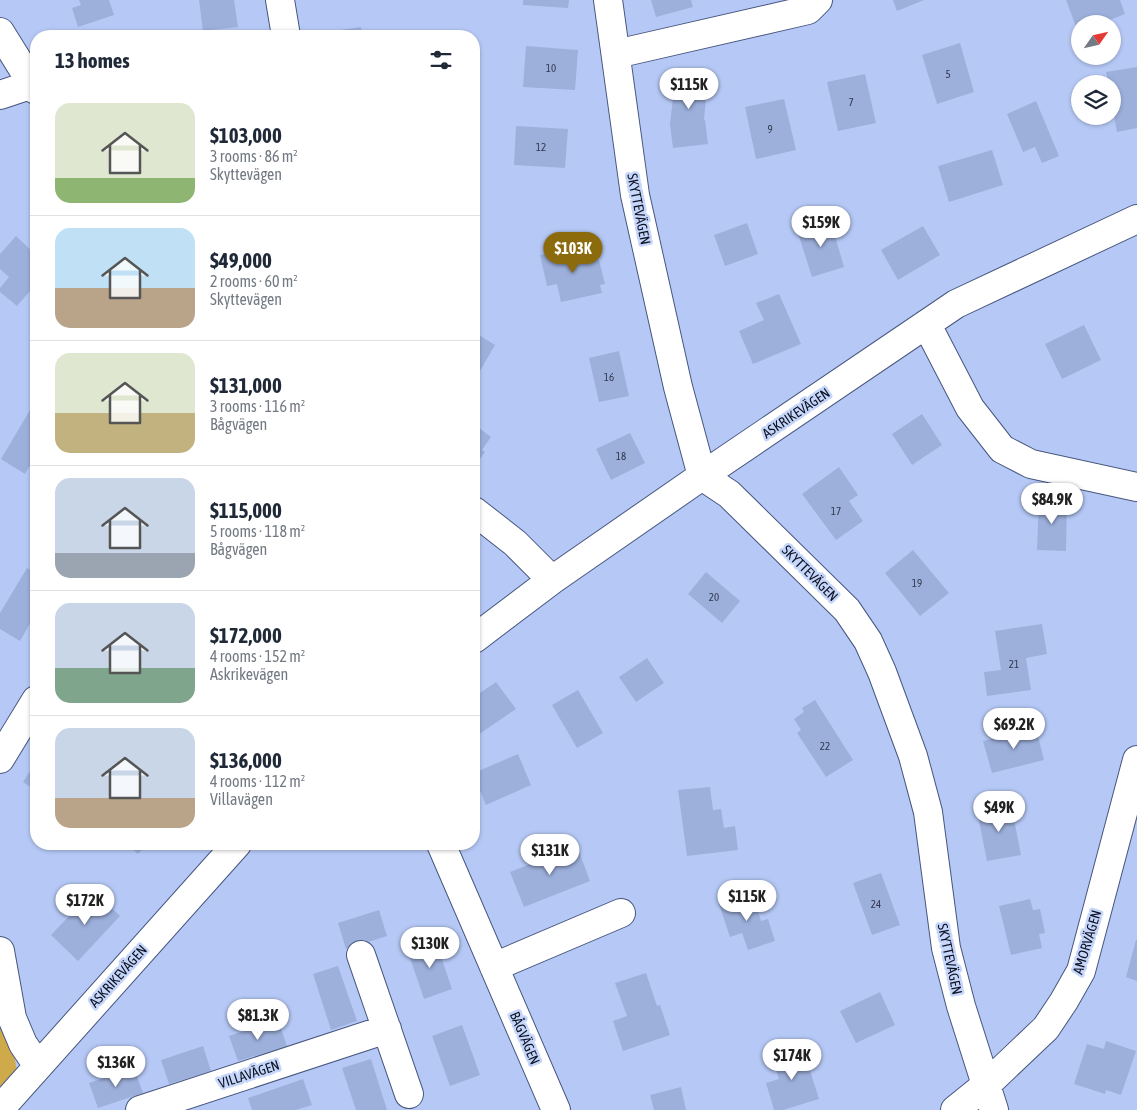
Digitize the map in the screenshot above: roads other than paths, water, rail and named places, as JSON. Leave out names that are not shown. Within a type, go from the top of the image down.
[{"type":"street","points":[[280,0],[285,30]]},
{"type":"street","name":"SKYTTEVÄGEN","points":[[608,0],[635,195],[678,387],[702,476],[730,494],[847,610],[868,641],[882,672],[913,756],[928,812],[946,948],[961,1006],[990,1098]]},
{"type":"street","points":[[616,54],[808,10],[818,0]]},
{"type":"street","points":[[0,32],[30,81]]},
{"type":"street","points":[[0,95],[30,88]]},
{"type":"street","name":"ASKRIKEVÄGEN","points":[[480,634],[552,580],[956,304],[1137,219]]},
{"type":"street","points":[[926,325],[970,408],[1002,449],[1031,464],[1137,487]]},
{"type":"street","points":[[480,516],[516,543],[552,580]]},
{"type":"street","points":[[0,759],[30,710]]},
{"type":"street","name":"AMORVÄGEN","points":[[955,1110],[990,1098],[1046,1028],[1081,970],[1137,760]]},
{"type":"street","name":"ASKRIKEVÄGEN","points":[[0,1109],[232,850]]},
{"type":"street","name":"BÅGVÄGEN","points":[[444,850],[556,1110]]},
{"type":"street","points":[[494,967],[621,913]]},
{"type":"street","points":[[0,951],[12,1018],[23,1044],[38,1066]]},
{"type":"street","points":[[361,954],[409,1094]]},
{"type":"street","name":"VILLAVÄGEN","points":[[140,1110],[387,1029]]}]
